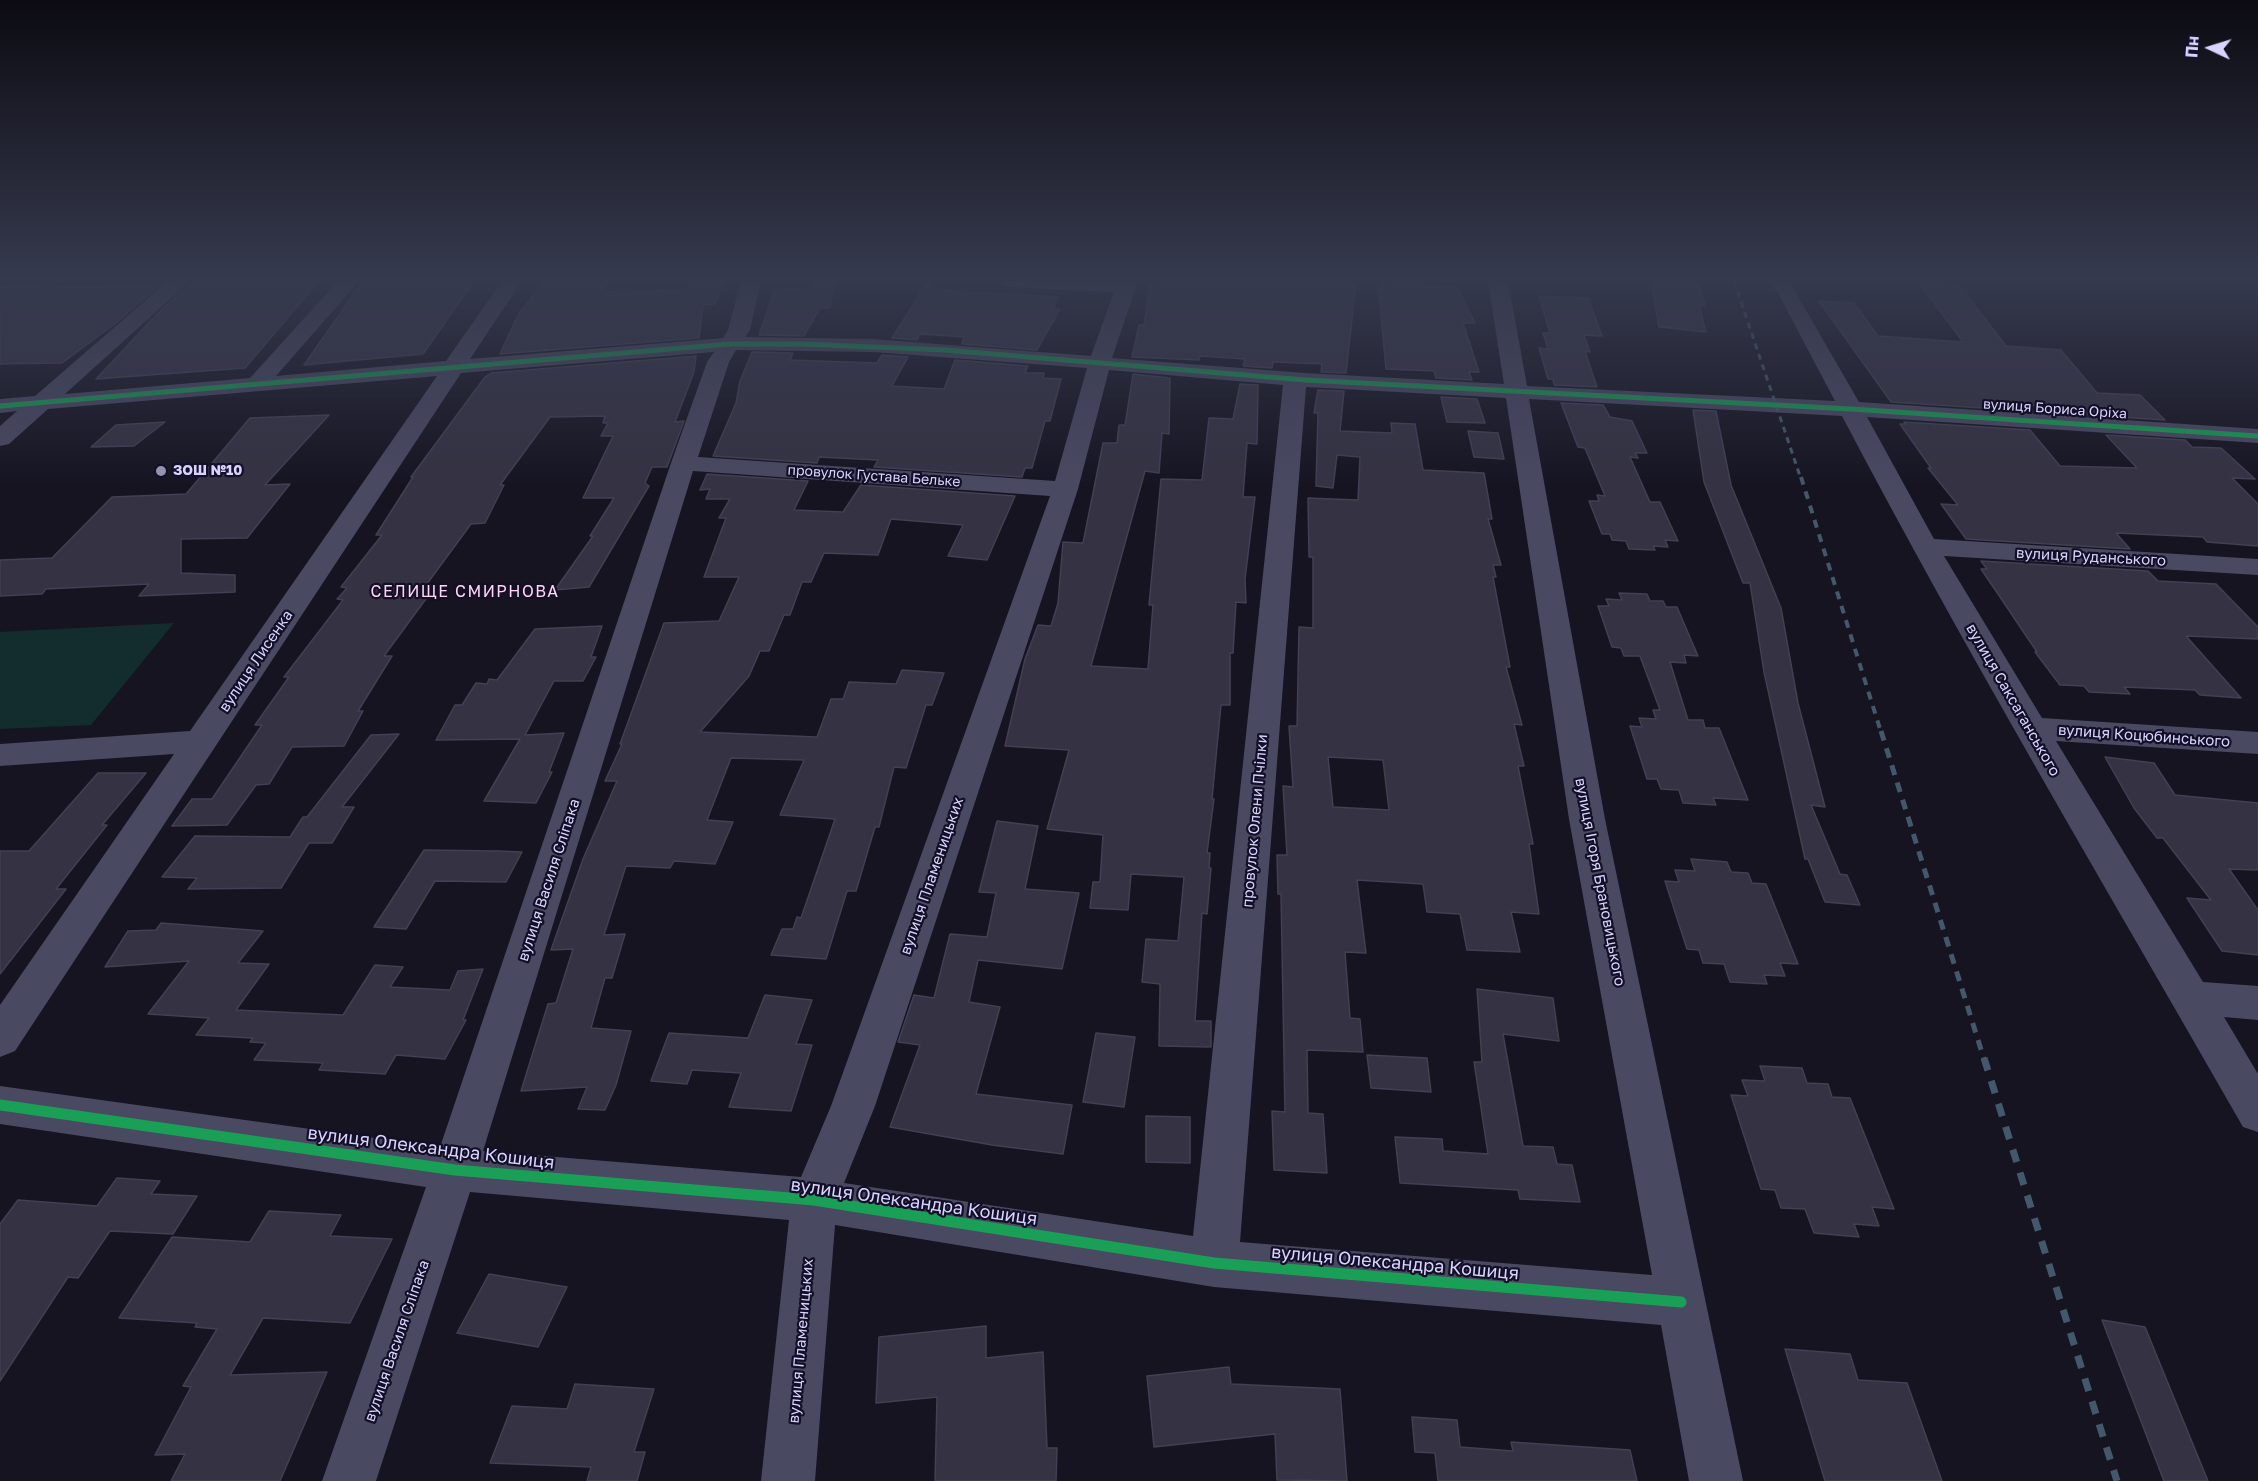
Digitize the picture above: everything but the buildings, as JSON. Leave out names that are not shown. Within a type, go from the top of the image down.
[{"type":"street","points":[[0,439],[102,350]]},
{"type":"street","points":[[257,384],[287,350]]},
{"type":"street","name":"вулиця Лисенка","points":[[0,1039],[465,350]]},
{"type":"street","points":[[0,406],[656,350]]},
{"type":"street","name":"вулиця Василя Сліпака","points":[[349,1481],[455,1170],[683,463],[718,362],[725,350]]},
{"type":"street","points":[[924,350],[1100,361],[1295,380],[1515,394]]},
{"type":"street","name":"вулиця Пламеницьких","points":[[788,1481],[814,1200],[853,1106],[1065,489],[1104,350]]},
{"type":"street","name":"вулиця Ігоря Брановицького","points":[[1508,350],[1587,819],[1716,1481]]},
{"type":"street","name":"вулиця Саксаганського","points":[[1819,350],[1925,547],[2029,728],[2258,1113]]},
{"type":"street","name":"провулок Олени Пчілки","points":[[1214,1263],[1295,380]]},
{"type":"street","name":"вулиця Бориса Оріха","points":[[1515,394],[1850,409],[2258,436]]},
{"type":"street","name":"провулок Густава Бельке","points":[[683,463],[1065,489]]},
{"type":"street","name":"вулиця Руданського","points":[[1925,547],[2258,567]]},
{"type":"street","name":"вулиця Коцюбинського","points":[[2029,728],[2258,743]]},
{"type":"street","points":[[0,754],[203,741]]},
{"type":"street","points":[[2190,998],[2258,1003]]},
{"type":"street","name":"вулиця Олександра Кошиця","points":[[0,1105],[455,1170],[814,1200],[1214,1263],[1682,1302]]},
{"type":"green space","points":[[174,623],[91,725],[0,729],[0,632]]},
{"type":"railway","points":[[1757,350],[1801,479]]},
{"type":"railway","points":[[1801,477],[1881,732]]},
{"type":"railway","points":[[1881,731],[1984,1059]]},
{"type":"railway","points":[[1984,1058],[2117,1481]]},
{"type":"cycle path","points":[[0,406],[657,350]]},
{"type":"cycle path","points":[[946,350],[1305,380],[1851,409],[2258,436]]},
{"type":"cycle path","points":[[0,1105],[455,1170],[814,1200],[1214,1263],[1681,1302]]},
{"type":"place","name":"ЗОШ №10","points":[[161,471]]},
{"type":"district","name":"СЕЛИЩЕ СМИРНОВА","points":[[465,592]]}]
